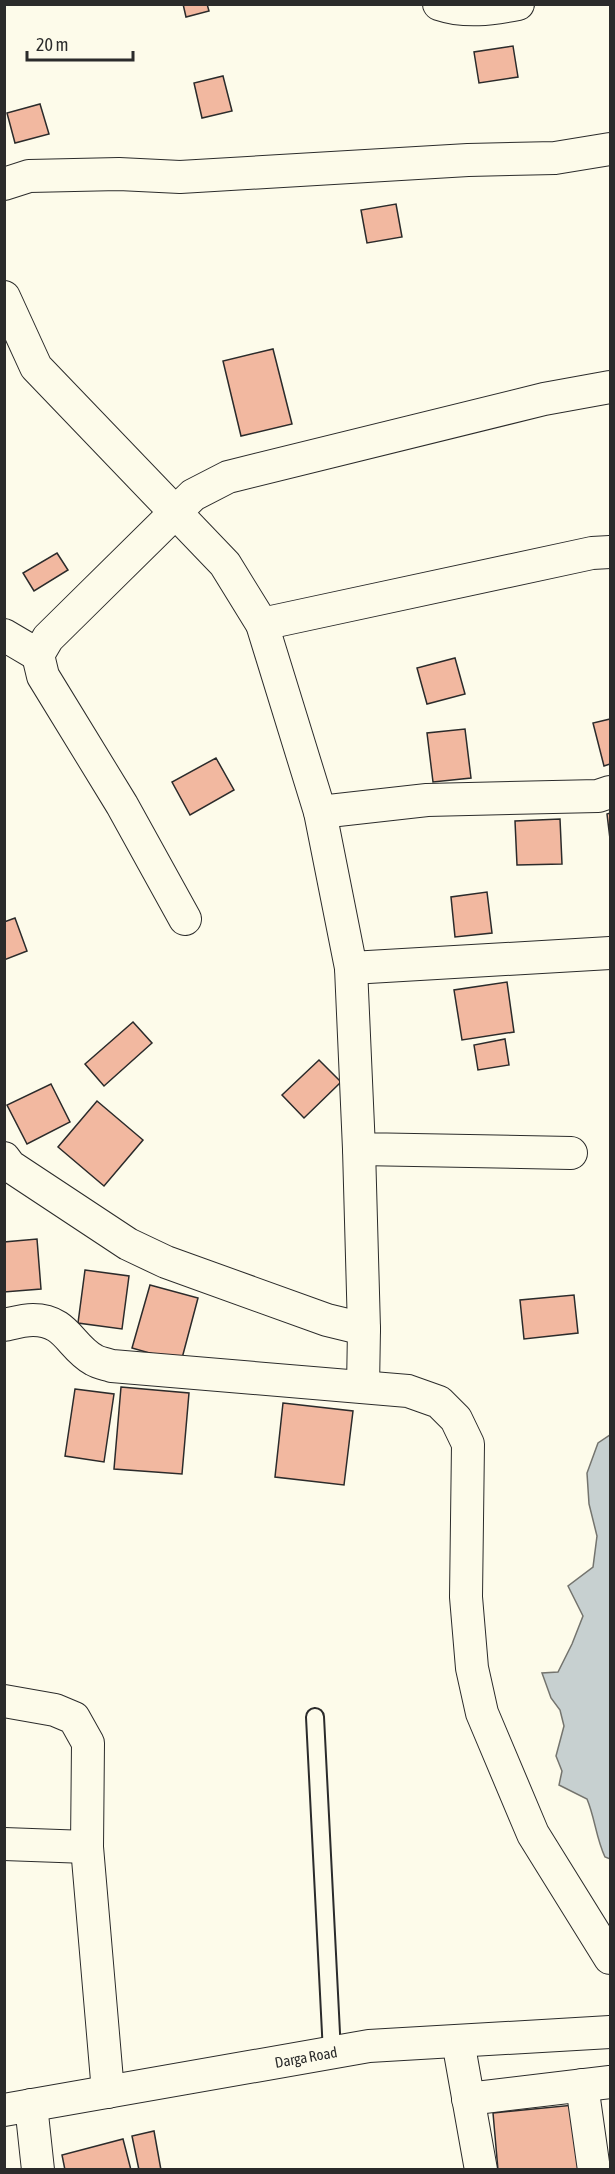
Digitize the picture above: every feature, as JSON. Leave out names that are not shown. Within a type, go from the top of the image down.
[{"type":"street","points":[[440,4],[452,8],[482,10],[518,4]]},
{"type":"street","points":[[4,184],[29,176],[118,174],[180,177],[468,160],[555,158],[610,149]]},
{"type":"street","points":[[4,297],[36,367],[225,564],[262,624],[320,812],[351,968],[359,1149],[364,1329],[363,1388]]},
{"type":"street","points":[[185,919],[122,805],[43,676],[38,655],[48,638],[193,495],[228,477],[544,399],[610,387]]},
{"type":"street","points":[[262,624],[592,553],[610,552]]},
{"type":"street","points":[[4,635],[38,655]]},
{"type":"street","points":[[320,812],[428,800],[598,796],[610,792]]},
{"type":"street","points":[[351,968],[610,953]]},
{"type":"street","points":[[359,1149],[571,1153]]},
{"type":"street","points":[[4,1158],[10,1166],[128,1244],[177,1266],[327,1320],[364,1329]]},
{"type":"street","points":[[4,1325],[33,1320],[56,1325],[95,1361],[112,1366],[408,1391],[439,1402],[456,1419],[468,1444],[466,1597],[472,1668],[482,1713],[533,1834],[610,1958]]},
{"type":"street","points":[[4,1701],[55,1710],[74,1718],[88,1743],[87,1847],[108,2092]]},
{"type":"street","points":[[4,1844],[87,1847]]},
{"type":"street","name":"Darga Road","points":[[18,2108],[369,2046],[610,2032]]},
{"type":"street","points":[[458,2041],[481,2169]]},
{"type":"street","points":[[468,2098],[596,2084],[594,2169]]},
{"type":"street","points":[[18,2108],[38,2169]]},
{"type":"lane","points":[[315,1718],[332,2053]]},
{"type":"shaded area","points":[[610,1435],[610,1859],[605,1857],[602,1850],[587,1799],[559,1785],[562,1771],[556,1756],[564,1726],[560,1710],[551,1698],[542,1673],[558,1672],[583,1616],[568,1586],[593,1567],[597,1536],[589,1504],[587,1473],[598,1443]]},
{"type":"building","points":[[183,4],[207,4],[209,11],[186,17]]},
{"type":"building","points":[[513,46],[518,77],[479,83],[474,52]]},
{"type":"building","points":[[223,76],[232,111],[202,118],[194,83]]},
{"type":"building","points":[[40,104],[49,134],[15,143],[7,113]]},
{"type":"building","points":[[396,204],[402,237],[367,243],[361,210]]},
{"type":"building","points":[[273,349],[292,424],[241,436],[223,361]]},
{"type":"building","points":[[57,553],[68,570],[34,591],[23,573]]},
{"type":"building","points":[[455,658],[465,694],[427,704],[417,668]]},
{"type":"building","points":[[610,719],[610,764],[604,766],[593,723]]},
{"type":"building","points":[[465,729],[471,778],[433,782],[427,733]]},
{"type":"building","points":[[216,758],[234,790],[190,815],[172,782]]},
{"type":"building","points":[[610,813],[610,839],[607,814]]},
{"type":"building","points":[[560,819],[562,864],[517,865],[515,821]]},
{"type":"building","points":[[487,892],[492,933],[455,937],[451,897]]},
{"type":"building","points":[[15,918],[27,951],[4,960],[4,922]]},
{"type":"building","points":[[507,982],[514,1032],[462,1040],[454,990]]},
{"type":"building","points":[[133,1022],[152,1043],[104,1086],[85,1064]]},
{"type":"building","points":[[505,1039],[509,1065],[478,1070],[474,1045]]},
{"type":"building","points":[[319,1060],[341,1082],[304,1118],[282,1095]]},
{"type":"building","points":[[51,1084],[70,1122],[27,1144],[7,1105]]},
{"type":"building","points":[[97,1101],[143,1140],[104,1186],[58,1147]]},
{"type":"building","points":[[37,1239],[41,1289],[4,1292],[4,1242]]},
{"type":"building","points":[[85,1270],[129,1276],[122,1329],[78,1323]]},
{"type":"building","points":[[150,1285],[198,1298],[181,1362],[132,1348]]},
{"type":"building","points":[[574,1295],[578,1333],[524,1339],[520,1300]]},
{"type":"building","points":[[121,1387],[189,1393],[182,1474],[114,1469]]},
{"type":"building","points":[[75,1389],[114,1394],[104,1462],[65,1456]]},
{"type":"building","points":[[283,1403],[353,1411],[344,1485],[275,1477]]},
{"type":"building","points":[[574,2105],[580,2170],[498,2170],[493,2113]]},
{"type":"building","points":[[154,2131],[161,2170],[139,2170],[132,2136]]},
{"type":"building","points":[[123,2139],[131,2170],[65,2170],[62,2155]]}]
